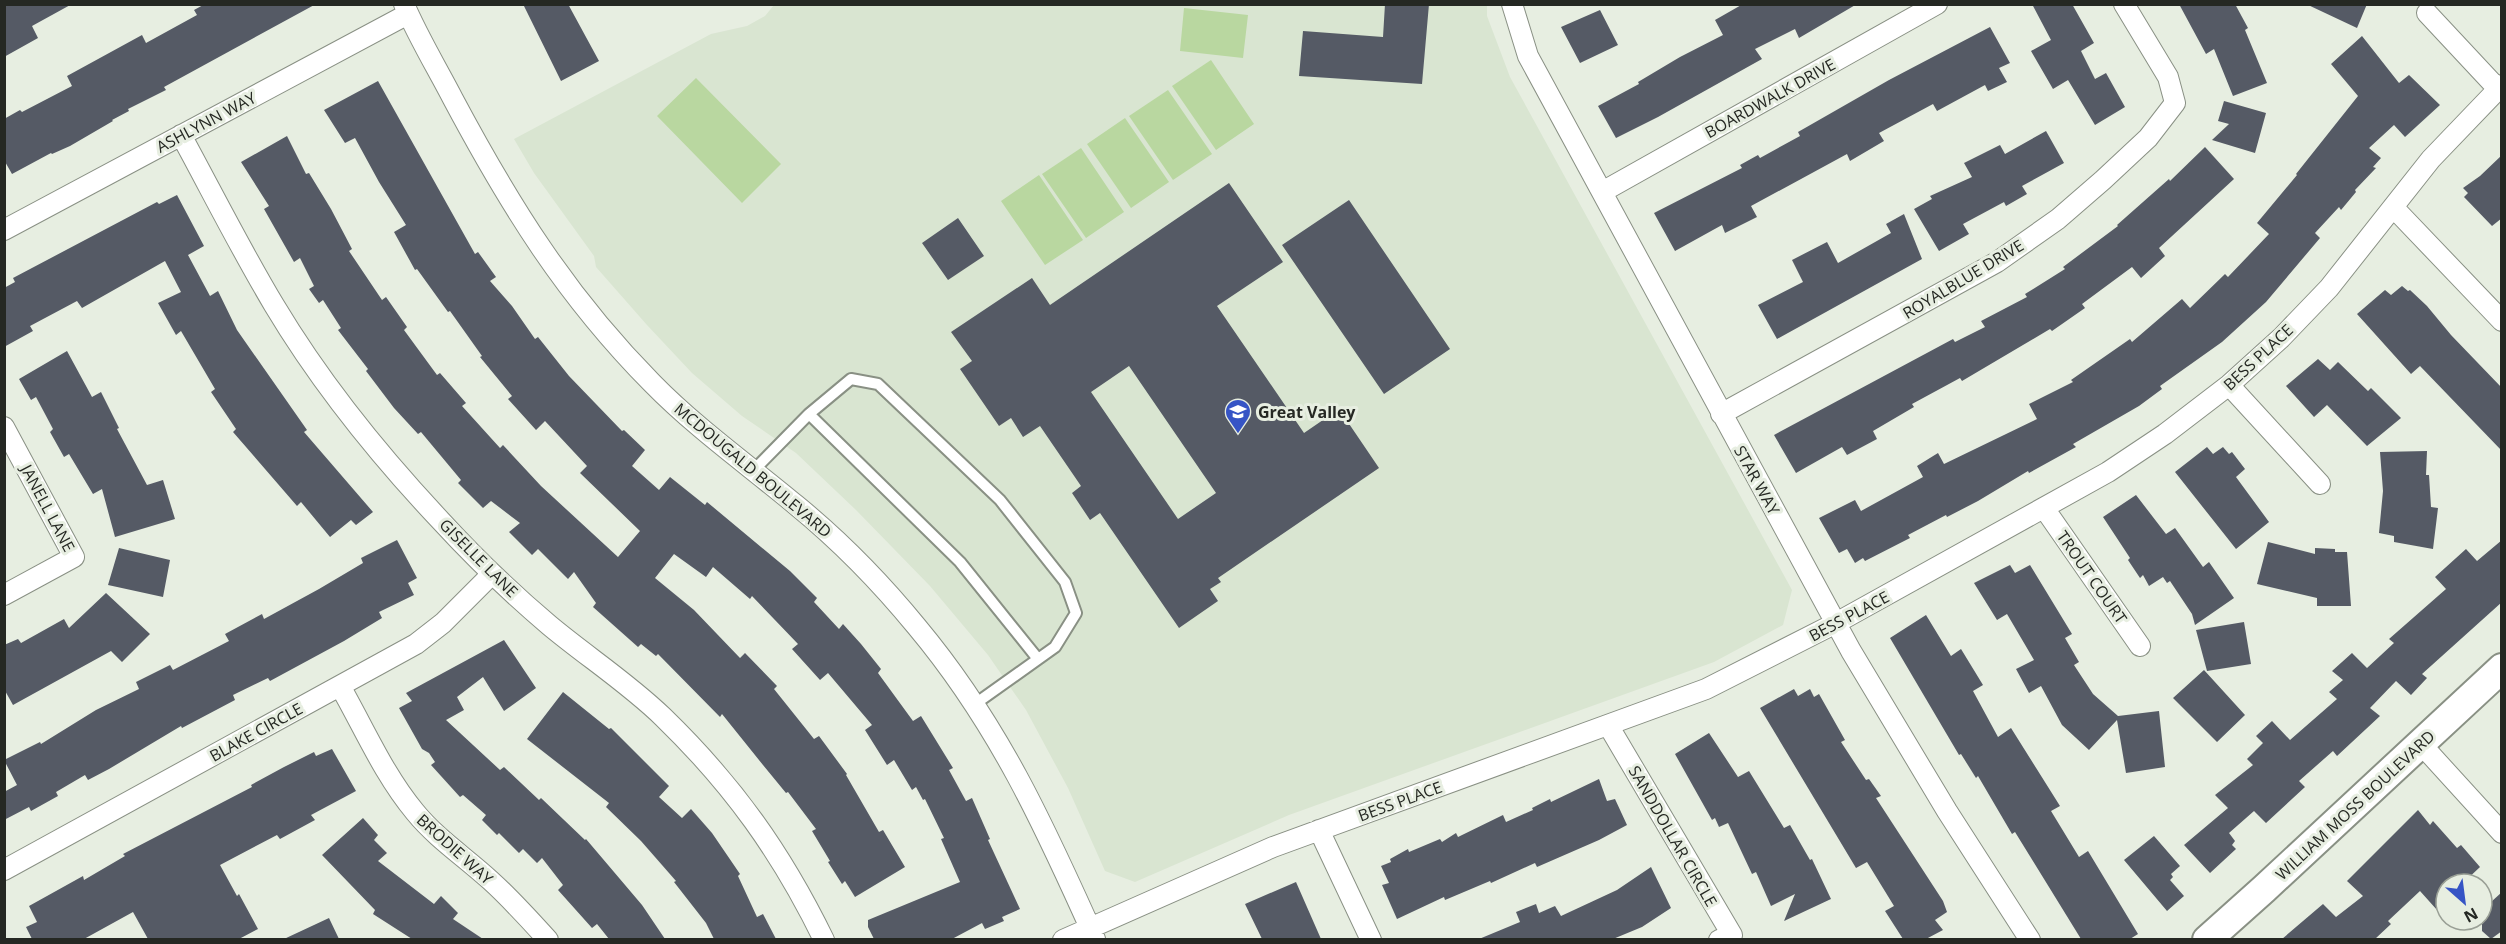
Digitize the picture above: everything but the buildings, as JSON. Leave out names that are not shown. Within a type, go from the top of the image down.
[{"type":"street","name":"STAR WAY","points":[[1512,4],[1528,56],[1836,623],[1942,802],[2030,939]]},
{"type":"street","name":"BOARDWALK DRIVE","points":[[1602,192],[1938,4]]},
{"type":"street","name":"ROYALBLUE DRIVE","points":[[1721,414],[1997,262],[2058,219],[2148,138],[2175,103],[2168,77],[2124,4]]},
{"type":"street","name":"ASHLYNN WAY","points":[[4,230],[181,135],[406,9]]},
{"type":"street","name":"MCDOUGALD BOULEVARD","points":[[406,9],[490,168],[525,226],[563,281],[606,334],[653,385],[705,432],[840,544],[880,584],[917,626],[975,704],[1012,764],[1039,814],[1093,933]]},
{"type":"street","points":[[2427,13],[2500,87]]},
{"type":"street","name":"BESS PLACE","points":[[1063,939],[1093,933],[1273,847],[1706,689],[1836,623],[2108,472],[2165,434],[2229,385],[2281,338],[2329,288],[2431,159],[2500,87]]},
{"type":"street","name":"GISELLE LANE","points":[[181,135],[273,304],[310,362],[352,418],[439,519],[492,574],[549,624],[660,714],[701,755],[738,798],[774,847],[824,939]]},
{"type":"street","points":[[2393,207],[2502,321]]},
{"type":"street","points":[[2229,385],[2320,484]]},
{"type":"street","name":"JANELL LANE","points":[[4,427],[74,557],[4,595]]},
{"type":"street","name":"TROUT COURT","points":[[2044,508],[2140,646]]},
{"type":"street","name":"BLAKE CIRCLE","points":[[4,870],[416,644],[443,623],[492,574]]},
{"type":"street","name":"WILLIAM MOSS BOULEVARD","points":[[2207,939],[2502,668]]},
{"type":"street","name":"BRODIE WAY","points":[[340,686],[392,780],[415,812],[442,840],[489,879],[548,939]]},
{"type":"street","name":"SANDDOLLAR CIRCLE","points":[[1608,725],[1731,935],[1719,939]]},
{"type":"street","points":[[2420,743],[2502,833]]},
{"type":"street","points":[[1319,830],[1371,939]]},
{"type":"lane","points":[[753,471],[809,414],[851,379],[878,384],[1000,500],[1065,582],[1076,613],[1054,647],[975,704]]},
{"type":"lane","points":[[809,414],[960,562],[1038,659]]},
{"type":"shaded area","name":"Great Valley","points":[[774,5],[1487,5],[1487,16],[1510,77],[1792,590],[1783,625],[1714,662],[1289,815],[1135,882],[1105,871],[1068,788],[1026,710],[988,655],[930,586],[856,510],[796,453],[742,416],[692,373],[647,325],[596,267],[594,256],[534,173],[514,139],[711,34],[747,26],[765,16]]},
{"type":"green space","points":[[1184,8],[1248,15],[1243,58],[1180,51]]},
{"type":"green space","points":[[1211,60],[1254,124],[1216,150],[1172,86]]},
{"type":"green space","points":[[696,78],[781,164],[742,203],[657,116]]},
{"type":"green space","points":[[1168,90],[1212,154],[1173,180],[1129,116]]},
{"type":"green space","points":[[1125,118],[1169,182],[1131,208],[1087,144]]},
{"type":"green space","points":[[1081,148],[1124,212],[1086,238],[1042,174]]},
{"type":"green space","points":[[1039,175],[1083,240],[1045,265],[1001,201]]},
{"type":"place","name":"Great Valley","points":[[1238,435]]}]
